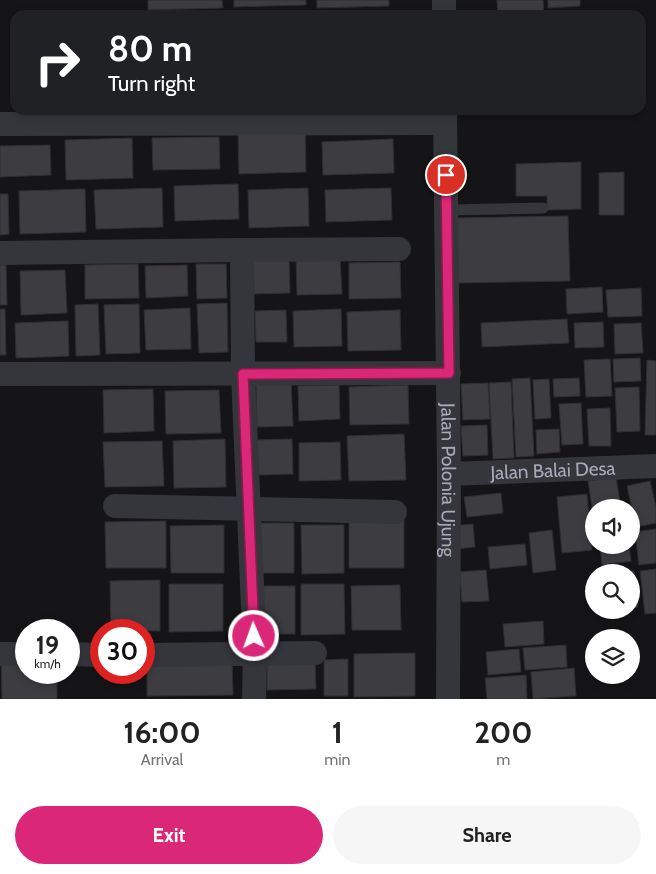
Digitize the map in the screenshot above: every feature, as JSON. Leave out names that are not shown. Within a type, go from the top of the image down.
[{"type":"street","points":[[0,124],[445,116]]},
{"type":"street","name":"Jalan Polonia Ujung","points":[[445,116],[450,474],[448,699]]},
{"type":"street","points":[[0,253],[399,249]]},
{"type":"street","points":[[242,250],[243,374],[255,655],[254,699]]},
{"type":"street","points":[[0,374],[449,373]]},
{"type":"street","name":"Jalan Balai Desa","points":[[450,474],[656,466]]},
{"type":"street","points":[[115,506],[395,512]]},
{"type":"street","points":[[155,655],[315,653]]},
{"type":"street","points":[[0,654],[15,654]]},
{"type":"lane","points":[[446,210],[543,208]]},
{"type":"building","points":[[148,0],[222,0],[223,8],[148,10]]},
{"type":"building","points":[[234,0],[306,0],[306,5],[234,7]]},
{"type":"building","points":[[317,0],[389,0],[389,6],[317,8]]},
{"type":"building","points":[[497,0],[543,0],[544,10],[498,10]]},
{"type":"building","points":[[548,0],[580,0],[580,6],[548,8]]},
{"type":"building","points":[[305,128],[306,172],[239,174],[238,131]]},
{"type":"building","points":[[219,137],[220,169],[153,170],[152,138]]},
{"type":"building","points":[[132,138],[133,178],[66,180],[65,140]]},
{"type":"building","points":[[393,139],[394,173],[323,175],[322,142]]},
{"type":"building","points":[[50,145],[51,175],[0,177],[0,146]]},
{"type":"building","points":[[581,162],[581,209],[547,210],[547,196],[516,196],[516,164]]},
{"type":"building","points":[[624,172],[624,215],[599,215],[599,173]]},
{"type":"building","points":[[238,184],[239,219],[175,221],[174,186]]},
{"type":"building","points":[[162,188],[163,227],[96,229],[94,190]]},
{"type":"building","points":[[308,188],[309,226],[249,228],[248,190]]},
{"type":"building","points":[[391,188],[392,220],[326,222],[325,190]]},
{"type":"building","points":[[85,189],[86,232],[20,234],[19,191]]},
{"type":"building","points":[[0,194],[8,194],[9,234],[0,235]]},
{"type":"building","points":[[568,216],[570,281],[455,283],[454,218]]},
{"type":"building","points":[[340,258],[342,294],[297,295],[296,259]]},
{"type":"building","points":[[289,259],[290,293],[254,294],[253,260]]},
{"type":"building","points":[[400,262],[401,298],[349,299],[349,263]]},
{"type":"building","points":[[138,264],[139,298],[85,299],[85,265]]},
{"type":"building","points":[[196,264],[226,264],[227,298],[197,299]]},
{"type":"building","points":[[0,265],[6,265],[7,305],[0,305]]},
{"type":"building","points":[[187,265],[188,296],[146,298],[145,266]]},
{"type":"building","points":[[65,270],[67,313],[21,315],[20,271]]},
{"type":"building","points":[[602,287],[603,312],[567,314],[566,289]]},
{"type":"building","points":[[641,288],[642,316],[608,317],[606,290]]},
{"type":"building","points":[[227,303],[228,352],[199,353],[197,304]]},
{"type":"building","points":[[98,304],[100,355],[76,356],[75,305]]},
{"type":"building","points":[[139,304],[140,353],[106,354],[104,305]]},
{"type":"building","points":[[190,308],[191,349],[146,350],[144,310]]},
{"type":"building","points":[[0,309],[5,309],[6,355],[0,355]]},
{"type":"building","points":[[341,309],[342,346],[294,347],[293,311]]},
{"type":"building","points":[[286,310],[287,342],[256,342],[255,311]]},
{"type":"building","points":[[400,310],[401,350],[348,351],[347,312]]},
{"type":"building","points":[[567,319],[569,343],[482,347],[481,323]]},
{"type":"building","points":[[68,321],[69,356],[16,358],[15,323]]},
{"type":"building","points":[[603,322],[604,347],[575,348],[574,323]]},
{"type":"building","points":[[641,323],[643,353],[615,354],[614,324]]},
{"type":"building","points":[[640,358],[641,381],[614,382],[613,359]]},
{"type":"building","points":[[610,359],[612,396],[586,397],[584,360]]},
{"type":"building","points":[[647,360],[656,361],[656,435],[645,435]]},
{"type":"building","points":[[530,378],[534,456],[516,457],[512,379]]},
{"type":"building","points":[[579,378],[580,396],[554,397],[553,379]]},
{"type":"building","points":[[549,379],[551,418],[535,419],[533,380]]},
{"type":"building","points":[[291,381],[293,426],[257,427],[256,382]]},
{"type":"building","points":[[511,382],[514,458],[493,459],[489,383]]},
{"type":"building","points":[[488,383],[490,419],[463,420],[461,384]]},
{"type":"building","points":[[339,385],[340,419],[299,421],[298,386]]},
{"type":"building","points":[[408,385],[409,424],[350,425],[349,387]]},
{"type":"building","points":[[639,387],[640,431],[617,432],[615,388]]},
{"type":"building","points":[[153,389],[154,431],[104,433],[103,390]]},
{"type":"building","points":[[219,390],[221,433],[166,434],[165,391]]},
{"type":"building","points":[[581,403],[583,444],[562,445],[559,404]]},
{"type":"building","points":[[610,408],[611,446],[589,446],[587,409]]},
{"type":"building","points":[[487,425],[488,455],[463,456],[461,426]]},
{"type":"building","points":[[559,429],[560,452],[537,454],[536,430]]},
{"type":"building","points":[[404,434],[406,480],[349,481],[347,436]]},
{"type":"building","points":[[225,439],[226,487],[174,488],[173,441]]},
{"type":"building","points":[[292,439],[293,474],[257,475],[256,440]]},
{"type":"building","points":[[162,441],[164,486],[105,487],[103,442]]},
{"type":"building","points":[[340,442],[341,480],[299,481],[299,443]]},
{"type":"building","points":[[616,477],[620,499],[591,499],[588,481]]},
{"type":"building","points":[[650,481],[656,507],[656,523],[640,526],[640,499],[630,499],[627,486]]},
{"type":"building","points":[[501,493],[503,513],[467,517],[464,497]]},
{"type":"building","points":[[587,494],[587,499],[585,499],[585,551],[562,553],[557,497]]},
{"type":"building","points":[[349,518],[404,518],[404,568],[349,568]]},
{"type":"building","points":[[166,521],[166,568],[106,568],[105,522]]},
{"type":"building","points":[[259,523],[294,523],[294,573],[260,573]]},
{"type":"building","points":[[473,524],[475,547],[456,549],[454,526]]},
{"type":"building","points":[[224,525],[224,573],[171,573],[170,526]]},
{"type":"building","points":[[301,525],[344,525],[344,573],[302,574]]},
{"type":"building","points":[[656,529],[656,563],[639,564],[638,554],[640,554],[640,531]]},
{"type":"building","points":[[552,530],[556,570],[533,573],[529,533]]},
{"type":"building","points":[[525,544],[527,565],[490,569],[488,547]]},
{"type":"building","points":[[601,554],[630,554],[631,561],[602,564]]},
{"type":"building","points":[[656,569],[656,613],[645,614],[640,571]]},
{"type":"building","points":[[486,570],[489,601],[462,602],[460,572]]},
{"type":"building","points":[[160,580],[160,631],[155,631],[155,619],[111,619],[110,581]]},
{"type":"building","points":[[169,584],[223,584],[223,631],[169,632]]},
{"type":"building","points":[[301,584],[344,584],[345,634],[301,635]]},
{"type":"building","points":[[400,585],[401,630],[352,630],[351,586]]},
{"type":"building","points":[[259,586],[295,586],[295,634],[259,634]]},
{"type":"building","points":[[543,621],[544,644],[505,647],[503,624]]},
{"type":"building","points":[[566,645],[567,667],[525,670],[523,648]]},
{"type":"building","points":[[519,649],[521,672],[488,675],[486,652]]},
{"type":"building","points":[[415,653],[415,696],[354,697],[354,654]]},
{"type":"building","points":[[1,655],[15,655],[15,684],[57,684],[57,699],[2,699]]},
{"type":"building","points":[[348,659],[348,696],[324,696],[324,660]]},
{"type":"building","points":[[267,660],[315,660],[316,689],[267,690]]},
{"type":"building","points":[[232,661],[233,695],[147,696],[147,684],[155,684],[155,662]]},
{"type":"building","points":[[574,668],[576,696],[533,699],[531,672]]},
{"type":"building","points":[[526,675],[527,699],[487,699],[485,678]]},
{"type":"route","points":[[254,636],[243,374],[449,373],[446,175]]}]
